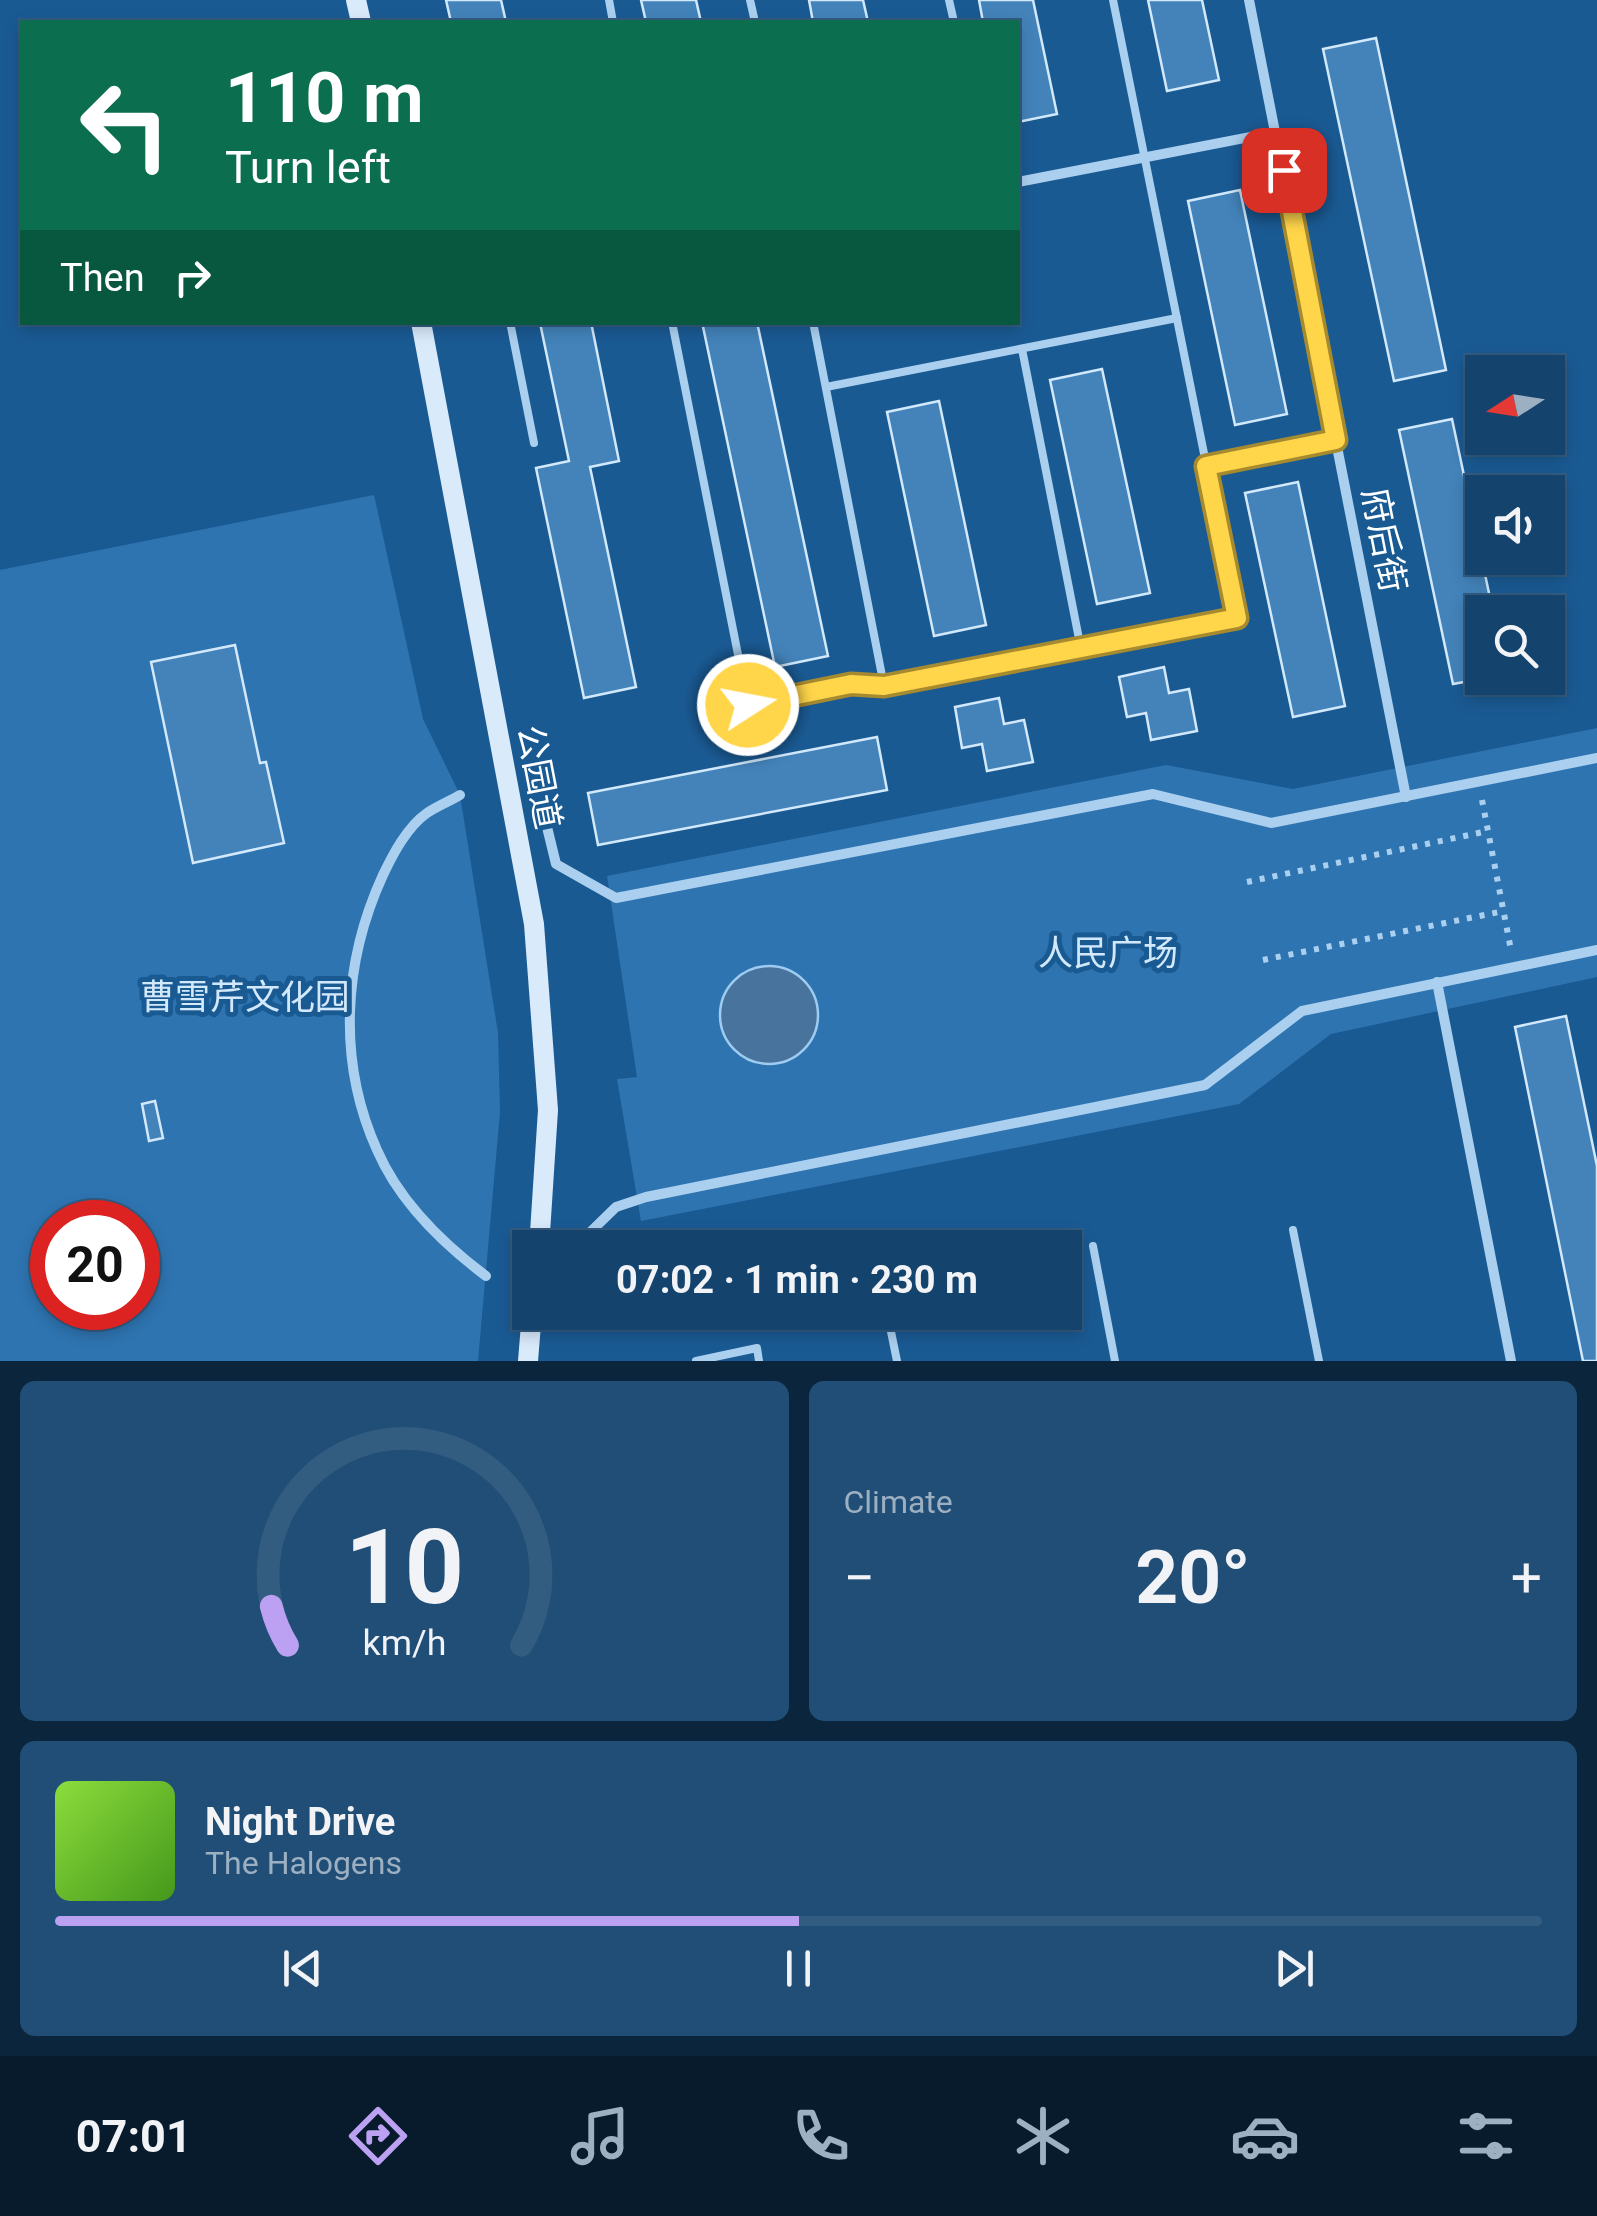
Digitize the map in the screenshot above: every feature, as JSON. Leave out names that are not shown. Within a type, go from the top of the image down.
[{"type":"main road","name":"公园道","points":[[422,325],[534,924],[548,1110],[540,1230]]},
{"type":"main road","points":[[528,1361],[531,1330]]},
{"type":"street","name":"府后街","points":[[1249,0],[1406,798]]},
{"type":"street","points":[[1020,182],[1276,132]]},
{"type":"street","points":[[537,786],[556,864],[616,898],[1153,794],[1271,823],[1597,758]]},
{"type":"street","points":[[460,795],[425,814],[394,852],[368,907],[351,973],[348,1036],[358,1094],[377,1152],[417,1212],[451,1250],[486,1276]]},
{"type":"street","points":[[592,1230],[616,1207],[646,1197],[1205,1085],[1302,1011],[1597,950]]},
{"type":"street","points":[[1437,982],[1512,1361]]},
{"type":"lane","points":[[673,325],[748,705],[851,684],[884,686],[1237,618],[1113,0]]},
{"type":"lane","points":[[826,387],[1176,318]]},
{"type":"lane","points":[[511,325],[534,443]]},
{"type":"lane","points":[[814,325],[884,686]]},
{"type":"lane","points":[[1022,348],[1081,648]]},
{"type":"lane","points":[[1206,466],[1336,440]]},
{"type":"lane","points":[[1293,1230],[1318,1361]]},
{"type":"lane","points":[[1092,1246],[1115,1361]]},
{"type":"lane","points":[[891,1330],[897,1361]]},
{"type":"lane","points":[[696,1361],[757,1348],[760,1361]]},
{"type":"path","points":[[1479,789],[1513,958]]},
{"type":"path","points":[[1248,882],[1488,831]]},
{"type":"path","points":[[1262,960],[1504,911]]},
{"type":"green space","name":"曹雪芹文化园","points":[[374,495],[423,719],[460,795],[498,1033],[500,1112],[478,1361],[0,1361],[0,570]]},
{"type":"green space","name":"人民广场","points":[[1597,728],[1597,977],[1331,1034],[1239,1104],[641,1221],[617,1079],[637,1077],[607,876],[1166,765],[1293,789]]},
{"type":"shaded area","points":[[769,966],[788,969],[804,980],[815,996],[815,1034],[804,1050],[788,1061],[769,1064],[750,1061],[734,1050],[723,1034],[720,1015],[723,996],[734,980],[750,969]]},
{"type":"building","points":[[446,0],[501,0],[506,20],[451,20]]},
{"type":"building","points":[[641,0],[696,0],[701,20],[646,20]]},
{"type":"building","points":[[809,0],[863,0],[868,20],[813,20]]},
{"type":"building","points":[[979,0],[1033,0],[1057,114],[1020,122],[1020,20],[983,20]]},
{"type":"building","points":[[1148,0],[1202,0],[1219,80],[1167,91]]},
{"type":"building","points":[[1376,38],[1446,370],[1394,381],[1323,49]]},
{"type":"building","points":[[1240,190],[1287,414],[1235,425],[1188,201]]},
{"type":"building","points":[[540,325],[592,325],[619,461],[590,467],[636,687],[584,698],[536,468],[569,461]]},
{"type":"building","points":[[703,325],[758,325],[828,656],[775,667]]},
{"type":"building","points":[[1102,369],[1150,593],[1097,604],[1050,380]]},
{"type":"building","points":[[939,401],[986,625],[934,636],[887,412]]},
{"type":"building","points":[[1452,419],[1465,480],[1465,575],[1485,575],[1489,595],[1465,595],[1465,682],[1453,684],[1399,430]]},
{"type":"building","points":[[1298,482],[1345,706],[1293,717],[1245,493]]},
{"type":"building","points":[[235,645],[260,763],[266,762],[284,843],[193,863],[151,662]]},
{"type":"building","points":[[1164,667],[1169,693],[1189,689],[1197,731],[1151,740],[1146,713],[1127,717],[1119,677]]},
{"type":"building","points":[[999,698],[1004,724],[1024,720],[1033,762],[987,771],[982,744],[962,748],[955,707]]},
{"type":"building","points":[[877,737],[887,790],[598,845],[588,793]]},
{"type":"building","points":[[1566,1016],[1597,1166],[1597,1361],[1583,1361],[1515,1027]]},
{"type":"building","points":[[155,1101],[163,1138],[149,1141],[142,1104]]},
{"type":"route","points":[[748,705],[851,684],[884,686],[1237,618],[1206,466],[1336,440],[1284,170]]}]
